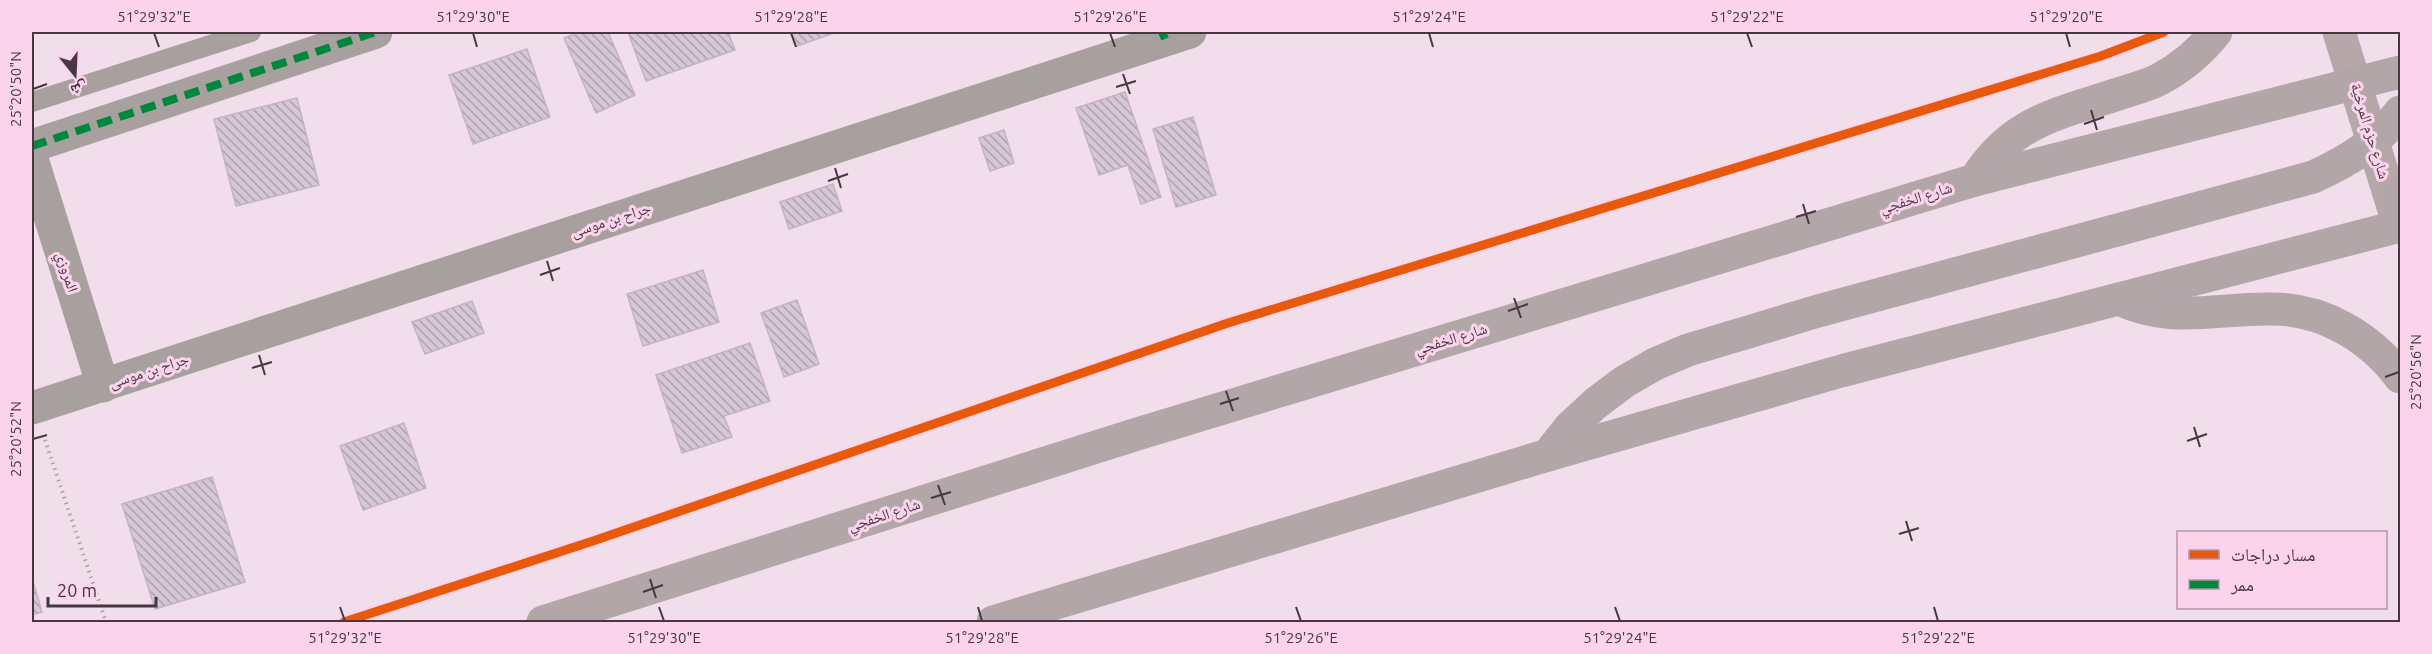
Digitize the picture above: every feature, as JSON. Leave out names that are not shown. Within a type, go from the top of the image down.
[{"type":"highway","points":[[1975,180],[1987,161],[2019,131],[2039,121],[2158,80],[2183,65],[2216,32]]},
{"type":"highway","name":"شارع الخفجي","points":[[543,622],[1134,435],[1975,180],[2400,72]]},
{"type":"highway","points":[[1548,455],[1570,427],[1624,382],[1655,364],[1688,350],[1818,311],[2313,177],[2335,167],[2374,143],[2400,112]]},
{"type":"highway","points":[[993,622],[1548,455],[1841,371],[2400,227],[2400,193]]},
{"type":"highway","points":[[2119,299],[2163,313],[2273,309],[2302,312],[2328,320],[2356,334],[2379,352],[2400,377]]},
{"type":"street","name":"شارع حزم المرخية","points":[[2339,32],[2400,227]]},
{"type":"street","points":[[32,146],[361,34]]},
{"type":"street","name":"جراح بن موسى","points":[[33,408],[1172,34]]},
{"type":"street","name":"المروزي","points":[[32,159],[104,386]]},
{"type":"lane","points":[[32,102],[251,32]]},
{"type":"path","points":[[33,408],[106,622]]},
{"type":"building","points":[[581,32],[608,32],[635,95],[596,113],[564,38]]},
{"type":"building","points":[[628,32],[728,32],[735,50],[646,81]]},
{"type":"building","points":[[791,32],[837,32],[797,46]]},
{"type":"building","points":[[527,49],[550,117],[473,144],[449,75]]},
{"type":"building","points":[[1125,92],[1161,197],[1141,204],[1128,165],[1099,175],[1076,108]]},
{"type":"building","points":[[297,98],[319,185],[236,206],[214,119]]},
{"type":"building","points":[[1193,117],[1216,195],[1176,207],[1153,129]]},
{"type":"building","points":[[1004,130],[1014,163],[990,171],[979,138]]},
{"type":"building","points":[[833,184],[842,211],[789,229],[780,202]]},
{"type":"building","points":[[703,270],[719,322],[643,346],[627,294]]},
{"type":"building","points":[[797,300],[819,364],[784,377],[761,313]]},
{"type":"building","points":[[472,301],[484,333],[425,354],[412,322]]},
{"type":"building","points":[[750,343],[770,401],[724,416],[732,437],[682,453],[656,375]]},
{"type":"building","points":[[404,423],[426,488],[363,510],[340,446]]},
{"type":"building","points":[[212,477],[245,582],[155,609],[122,504]]},
{"type":"building","points":[[32,578],[42,612],[32,615]]},
{"type":"marked path","points":[[32,146],[376,32]]},
{"type":"marked path","points":[[1162,32],[1165,39]]},
{"type":"cycle path","points":[[344,622],[593,541],[1228,323],[2101,56],[2164,32]]}]
